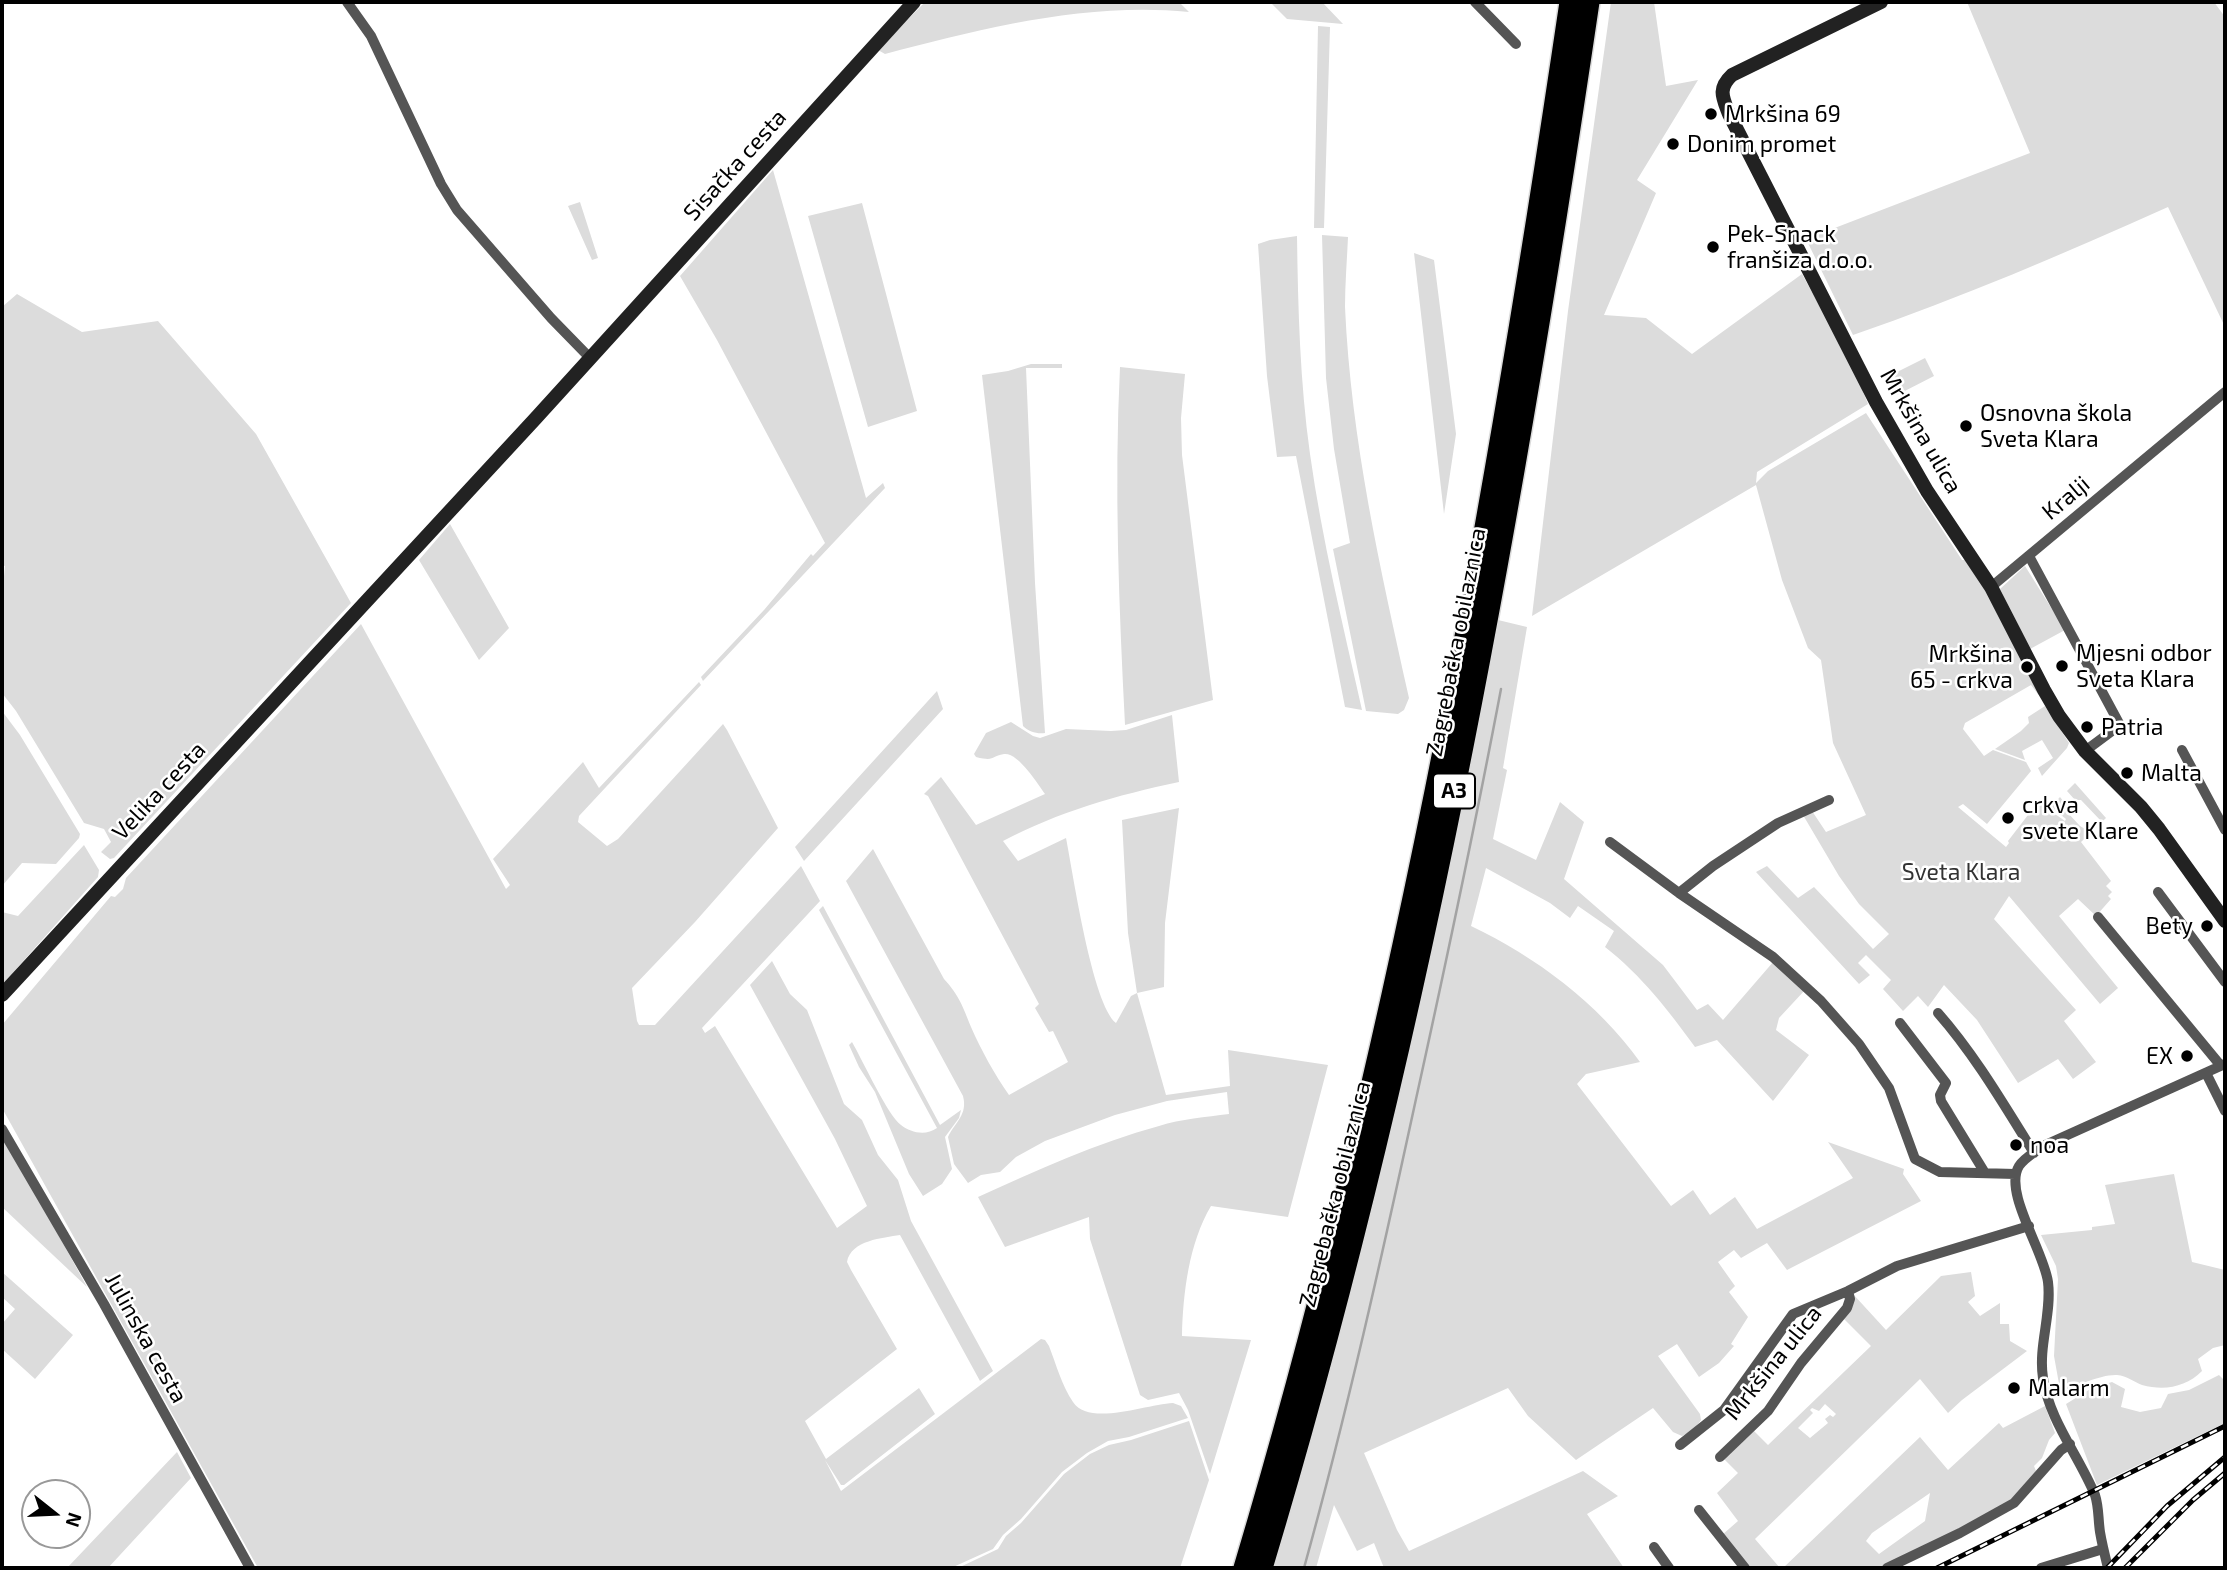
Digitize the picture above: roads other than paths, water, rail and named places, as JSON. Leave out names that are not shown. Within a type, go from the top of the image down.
[{"type":"highway","name":"Zagrebačka obilaznica","points":[[1244,1568],[1346,1190],[1415,894],[1490,512],[1530,271],[1570,2]]},
{"type":"highway","name":"Zagrebačka obilaznica","points":[[1262,1568],[1321,1359],[1367,1181],[1433,896],[1507,515],[1589,2]]},
{"type":"main road","name":"Sisačka cesta","points":[[350,618],[914,2]]},
{"type":"main road","name":"Mrkšina ulica","points":[[1881,2],[1738,71],[1723,84],[1724,99],[1743,145],[1877,402],[1927,491],[1991,587],[2043,690],[2085,751],[2147,814],[2225,921]]},
{"type":"main road","name":"Velika cesta","points":[[2,995],[350,618]]},
{"type":"street","points":[[347,2],[371,36],[441,184],[457,210],[551,318],[590,358]]},
{"type":"street","points":[[1475,2],[1516,44]]},
{"type":"street","name":"Kralji","points":[[1991,587],[2225,392]]},
{"type":"street","points":[[2029,556],[2120,725],[2085,751]]},
{"type":"street","points":[[2182,750],[2225,830]]},
{"type":"street","points":[[1679,893],[1713,866],[1778,823],[1829,800]]},
{"type":"street","points":[[1610,842],[1773,957],[1821,1001],[1859,1044],[1889,1088],[1915,1159],[1940,1172],[2015,1174]]},
{"type":"street","points":[[2158,892],[2225,982]]},
{"type":"street","points":[[2098,917],[2223,1065],[2034,1153],[2019,1166],[2015,1174],[2016,1196],[2042,1255],[2048,1281],[2048,1318],[2041,1364],[2043,1379],[2053,1410],[2096,1497],[2108,1568]]},
{"type":"street","points":[[1938,1013],[1991,1084],[2034,1153]]},
{"type":"street","points":[[1900,1023],[1947,1083],[1940,1095],[1941,1101],[1985,1173]]},
{"type":"street","points":[[2206,1073],[2225,1111]]},
{"type":"street","name":"Julinska cesta","points":[[2,1129],[104,1304],[250,1568]]},
{"type":"street","name":"Mrkšina ulica","points":[[1680,1445],[1724,1410],[1793,1314],[1848,1291],[1897,1266],[2029,1226]]},
{"type":"street","name":"Mrkšina ulica","points":[[1720,1457],[1751,1429],[1778,1398],[1801,1363],[1847,1308],[1850,1300],[1848,1291]]},
{"type":"street","points":[[1887,1568],[1970,1528],[2014,1503],[2060,1450],[2070,1444]]},
{"type":"street","points":[[1699,1510],[1745,1568]]},
{"type":"street","points":[[1654,1547],[1669,1568]]},
{"type":"street","points":[[2041,1568],[2103,1549]]},
{"type":"waterway","points":[[1304,1568],[1390,1217],[1501,689]]},
{"type":"railway","points":[[1937,1568],[2225,1426]]},
{"type":"railway","points":[[2107,1568],[2167,1506],[2225,1457]]},
{"type":"railway","points":[[2125,1568],[2193,1500],[2225,1473]]},
{"type":"place","name":"Mrkšina 69","points":[[1711,114]]},
{"type":"place","name":"Donim promet","points":[[1673,144]]},
{"type":"place","name":"Pek-Snack franšiza d.o.o.","points":[[1713,247]]},
{"type":"place","name":"Osnovna škola Sveta Klara","points":[[1966,426]]},
{"type":"place","name":"Mjesni odbor Sveta Klara","points":[[2062,666]]},
{"type":"place","name":"Mrkšina 65 - crkva","points":[[2027,667]]},
{"type":"place","name":"Patria","points":[[2087,727]]},
{"type":"place","name":"Malta","points":[[2127,773]]},
{"type":"place","name":"crkva svete Klare","points":[[2008,818]]},
{"type":"place","name":"Bety","points":[[2207,926]]},
{"type":"place","name":"EX","points":[[2187,1056]]},
{"type":"place","name":"noa","points":[[2016,1145]]},
{"type":"place","name":"Malarm","points":[[2014,1388]]},
{"type":"park label","name":"Sveta Klara","points":[[1961,872]]}]
